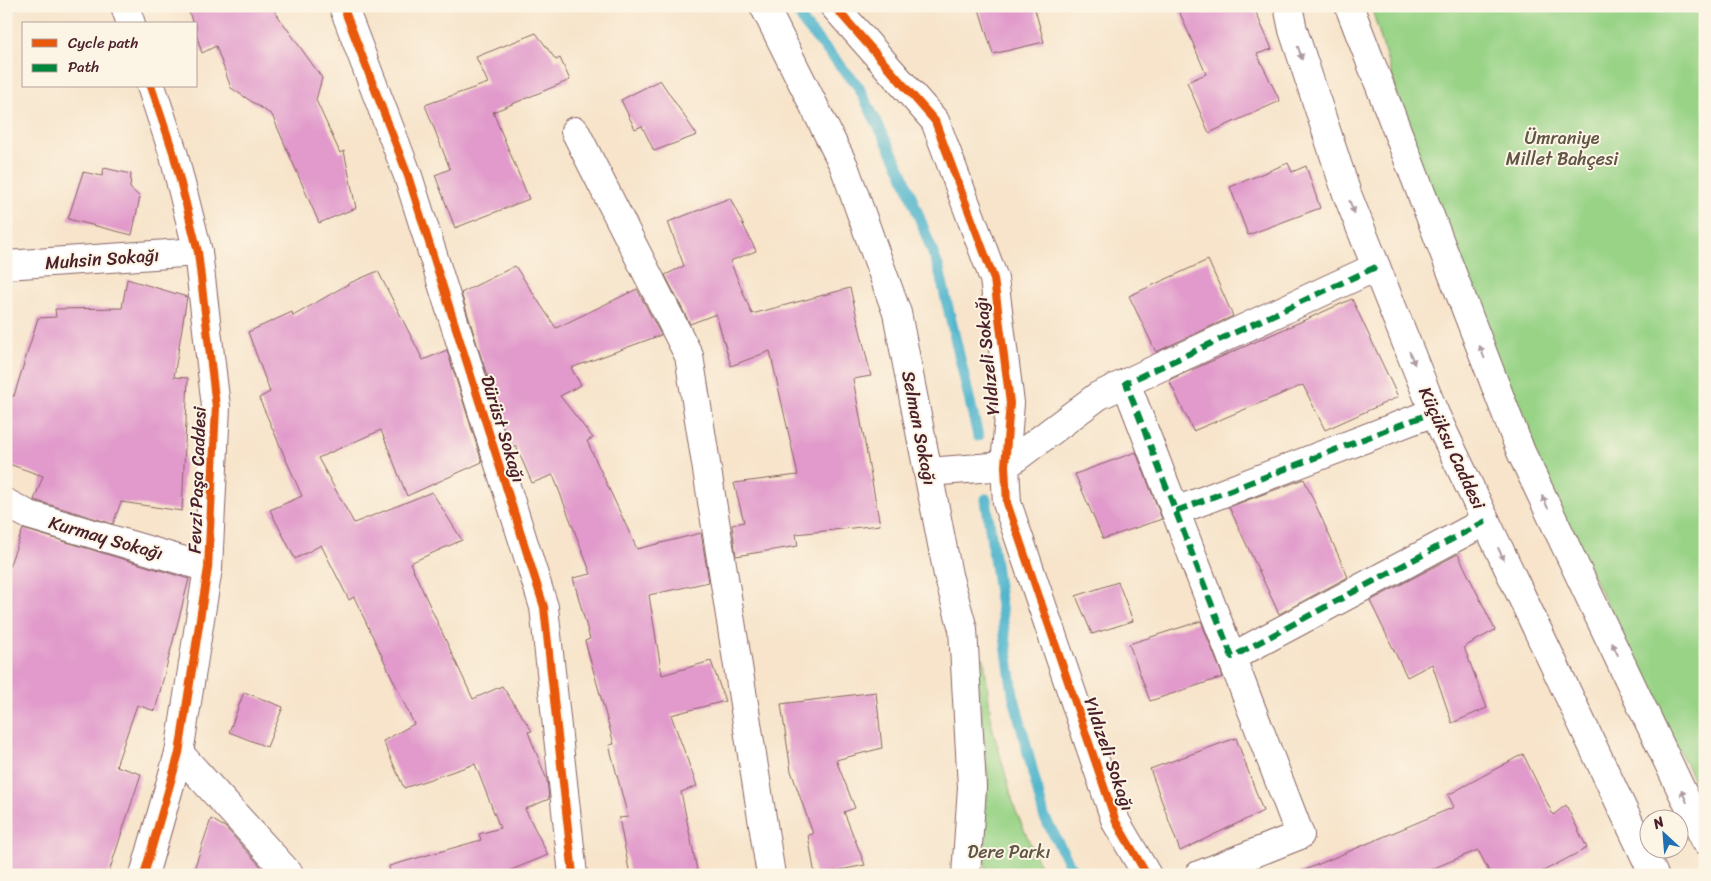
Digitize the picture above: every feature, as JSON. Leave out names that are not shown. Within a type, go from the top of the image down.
[{"type":"street","points":[[125,6],[130,22]]},
{"type":"street","name":"Dürüst Sokağı","points":[[343,6],[408,176],[544,607],[573,875]]},
{"type":"street","name":"Selman Sokağı","points":[[764,6],[844,166],[894,304],[948,576],[962,629],[972,787],[966,875]]},
{"type":"street","name":"Yıldızeli Sokağı","points":[[834,6],[935,121],[994,280],[1010,403],[1005,466],[1006,503],[1116,822],[1147,875]]},
{"type":"street","name":"Küçüksu Caddesi","points":[[1288,6],[1293,30],[1347,194],[1434,412],[1654,875]]},
{"type":"street","points":[[1349,6],[1521,452],[1705,840]]},
{"type":"street","name":"Fevzi Paşa Caddesi","points":[[144,875],[179,753],[208,568],[216,407],[198,252],[173,152],[152,88]]},
{"type":"street","points":[[575,131],[689,356],[771,875]]},
{"type":"street","name":"Muhsin Sokağı","points":[[6,265],[198,252]]},
{"type":"street","points":[[928,472],[1005,466],[1098,396],[1376,267]]},
{"type":"street","points":[[1126,383],[1300,835],[1199,875]]},
{"type":"street","points":[[1176,510],[1434,412]]},
{"type":"street","name":"Kurmay Sokağı","points":[[6,503],[29,515],[208,568]]},
{"type":"street","points":[[1232,657],[1486,522]]},
{"type":"street","points":[[179,753],[290,875]]},
{"type":"green space","name":"Ümraniye Millet Bahçesi","points":[[1371,6],[1705,6],[1705,803],[1540,469],[1429,199]]},
{"type":"green space","name":"Dere Parkı","points":[[984,658],[992,726],[1015,809],[1044,875],[985,875],[985,820],[988,780],[976,661]]},
{"type":"building","points":[[187,6],[271,6],[322,78],[316,100],[340,153],[344,151],[356,208],[319,223],[272,115],[231,88],[216,46],[202,53],[198,40],[198,22],[192,22]]},
{"type":"building","points":[[978,6],[1034,6],[1044,42],[993,54]]},
{"type":"building","points":[[1177,6],[1253,6],[1272,49],[1257,54],[1280,101],[1209,133],[1187,82],[1206,74]]},
{"type":"building","points":[[536,33],[556,60],[560,58],[570,80],[493,112],[529,199],[455,228],[435,175],[450,169],[425,105],[488,83],[476,57]]},
{"type":"building","points":[[660,80],[697,135],[654,151],[642,126],[635,129],[621,100]]},
{"type":"building","points":[[1288,163],[1292,172],[1306,166],[1320,208],[1248,235],[1230,187]]},
{"type":"building","points":[[104,168],[131,174],[130,188],[140,197],[132,235],[68,219],[83,172],[102,176]]},
{"type":"building","points":[[730,198],[756,251],[730,261],[752,314],[850,288],[871,376],[853,379],[880,525],[796,534],[798,546],[736,556],[732,525],[744,522],[734,483],[798,475],[770,351],[731,366],[716,314],[690,324],[665,275],[684,266],[668,222]]},
{"type":"building","points":[[1208,260],[1233,316],[1156,352],[1129,296]]},
{"type":"building","points":[[515,266],[556,328],[637,289],[661,335],[571,368],[581,385],[560,396],[593,438],[587,441],[637,549],[701,533],[709,582],[649,595],[662,675],[711,661],[725,701],[671,715],[697,786],[681,792],[698,875],[630,875],[619,818],[628,817],[609,745],[614,744],[585,641],[590,639],[573,578],[591,574],[553,475],[532,483],[516,446],[510,449],[461,293]]},
{"type":"building","points":[[378,271],[423,360],[447,350],[482,462],[407,496],[381,430],[318,458],[354,523],[432,492],[462,540],[410,563],[473,699],[502,686],[532,731],[528,732],[547,780],[549,799],[525,809],[548,855],[499,875],[390,875],[389,866],[481,840],[479,834],[500,828],[475,764],[404,788],[383,741],[414,724],[354,597],[349,600],[321,545],[295,559],[270,510],[302,496],[259,398],[270,392],[248,332],[292,312],[293,316],[350,283]]},
{"type":"building","points":[[127,279],[187,297],[174,377],[188,378],[182,511],[121,502],[113,524],[34,500],[43,476],[6,463],[6,395],[14,396],[38,318],[56,317],[55,309],[122,308]]},
{"type":"building","points":[[1352,299],[1398,397],[1325,430],[1303,385],[1193,431],[1169,380]]},
{"type":"building","points":[[1136,452],[1162,519],[1103,539],[1075,474]]},
{"type":"building","points":[[1304,479],[1348,577],[1279,614],[1229,507]]},
{"type":"building","points":[[23,529],[189,579],[155,711],[137,705],[116,766],[141,774],[108,875],[6,875],[6,575]]},
{"type":"building","points":[[1458,554],[1495,630],[1464,647],[1487,708],[1452,723],[1432,664],[1407,677],[1370,601]]},
{"type":"building","points":[[1118,582],[1133,621],[1092,634],[1076,596]]},
{"type":"building","points":[[1201,621],[1223,677],[1150,701],[1129,644]]},
{"type":"building","points":[[244,692],[283,707],[267,747],[229,732]]},
{"type":"building","points":[[876,692],[882,748],[836,760],[855,808],[844,812],[865,865],[815,875],[808,835],[813,834],[791,771],[781,704]]},
{"type":"building","points":[[1236,738],[1263,811],[1180,851],[1150,769]]},
{"type":"building","points":[[1523,754],[1553,815],[1566,805],[1587,848],[1536,875],[1491,875],[1478,850],[1417,875],[1293,875],[1454,807],[1448,795]]},
{"type":"building","points":[[211,819],[225,827],[263,869],[261,875],[192,875]]},
{"type":"waterway","points":[[795,6],[805,25],[858,86],[902,172],[939,269],[978,436]]},
{"type":"waterway","points":[[986,499],[1013,694],[1044,816],[1075,875]]},
{"type":"marked path","points":[[1376,267],[1126,383],[1232,657],[1486,521]]},
{"type":"marked path","points":[[1176,511],[1434,412]]},
{"type":"cycle path","points":[[343,6],[408,176],[544,607],[573,875]]},
{"type":"cycle path","points":[[834,6],[935,121],[994,279],[1010,403],[1005,466],[1007,503],[1116,822],[1147,875]]},
{"type":"cycle path","points":[[144,875],[179,753],[208,568],[216,407],[198,252],[173,152],[152,88]]}]
